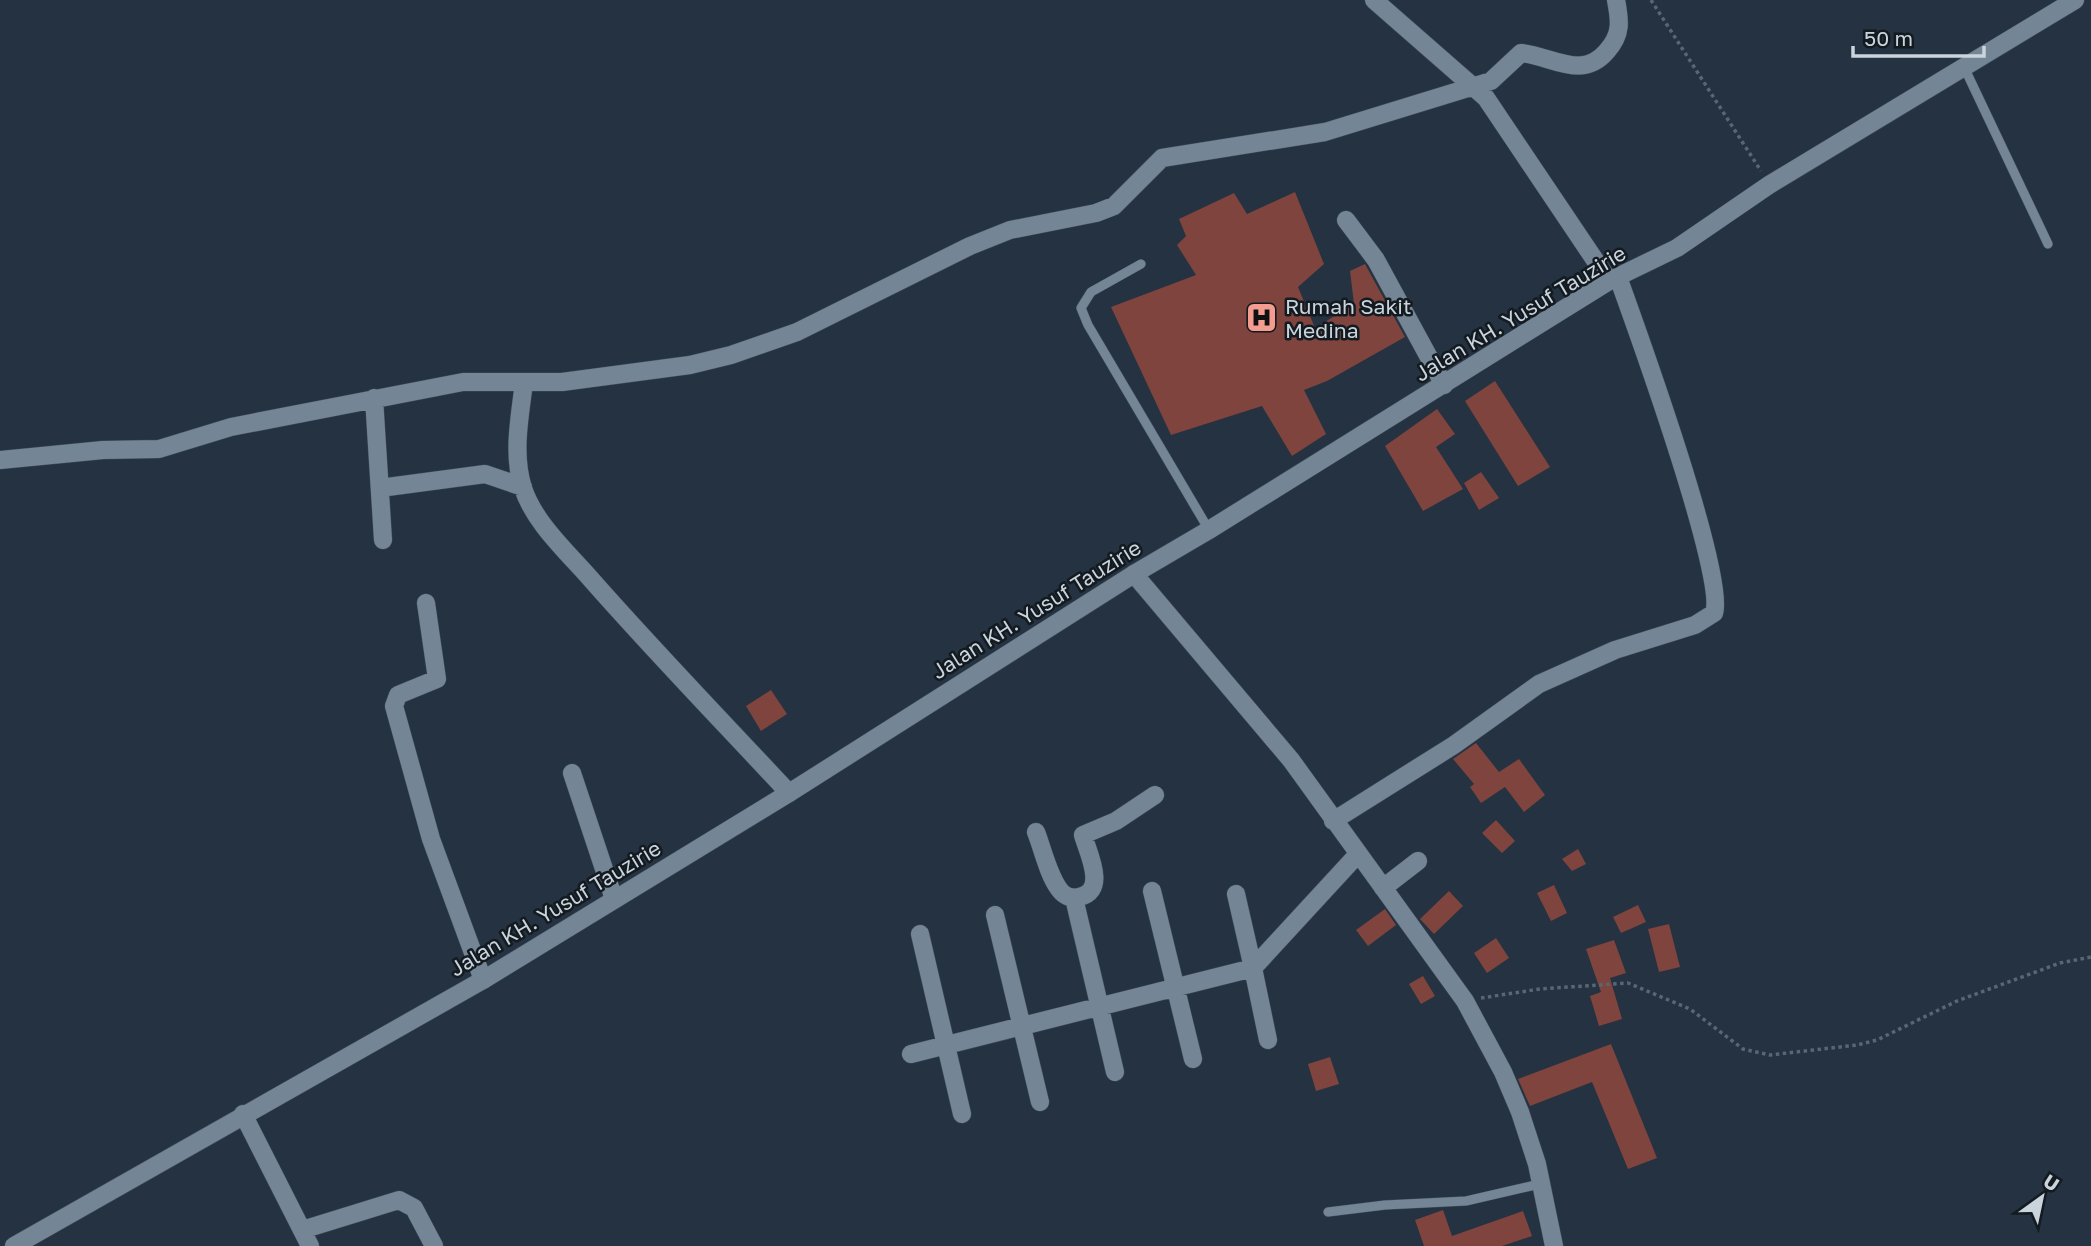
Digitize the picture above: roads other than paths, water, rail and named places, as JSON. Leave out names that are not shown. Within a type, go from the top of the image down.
[{"type":"street","points":[[1333,821],[1454,745],[1539,684],[1615,650],[1695,625],[1714,613],[1717,594],[1654,377],[1613,279],[1475,87],[1374,0]]},
{"type":"street","points":[[0,460],[103,450],[159,449],[230,427],[463,382],[562,383],[690,365],[763,345],[797,332],[971,246],[1010,230],[1096,213],[1114,206],[1162,158],[1325,132],[1475,87],[1499,77],[1521,53],[1577,67],[1593,64],[1618,37],[1620,25],[1616,0]]},
{"type":"street","name":"Jalan KH. Yusuf Tauzirie","points":[[14,1246],[483,980],[789,793],[1134,573],[1209,530],[1613,279],[1677,248],[1769,185],[2076,0]]},
{"type":"street","points":[[1346,220],[1376,260],[1444,385]]},
{"type":"street","points":[[524,382],[516,447],[523,487],[538,516],[789,793]]},
{"type":"street","points":[[374,398],[383,540]]},
{"type":"street","points":[[380,488],[485,474],[523,487]]},
{"type":"street","points":[[1134,573],[1291,760],[1465,1001],[1503,1072],[1520,1112],[1554,1246]]},
{"type":"street","points":[[426,603],[438,679],[398,695],[394,706],[431,839],[483,980]]},
{"type":"street","points":[[572,773],[614,899]]},
{"type":"street","points":[[1037,832],[1059,890],[1074,898],[1090,892],[1095,880],[1083,835],[1116,821],[1155,795]]},
{"type":"street","points":[[911,1054],[1253,968],[1358,854]]},
{"type":"street","points":[[1383,888],[1418,862]]},
{"type":"street","points":[[1152,891],[1193,1059]]},
{"type":"street","points":[[1236,894],[1268,1040]]},
{"type":"street","points":[[1074,898],[1115,1072]]},
{"type":"street","points":[[995,915],[1040,1102]]},
{"type":"street","points":[[920,934],[962,1114]]},
{"type":"street","points":[[243,1114],[306,1238],[399,1200],[414,1208],[434,1246]]},
{"type":"lane","points":[[1964,67],[2048,244]]},
{"type":"lane","points":[[1141,264],[1091,292],[1081,308],[1088,325],[1209,530]]},
{"type":"lane","points":[[1328,1212],[1385,1205],[1465,1201],[1540,1184]]},
{"type":"place","name":"Rumah Sakit Medina","points":[[1262,318]]}]
